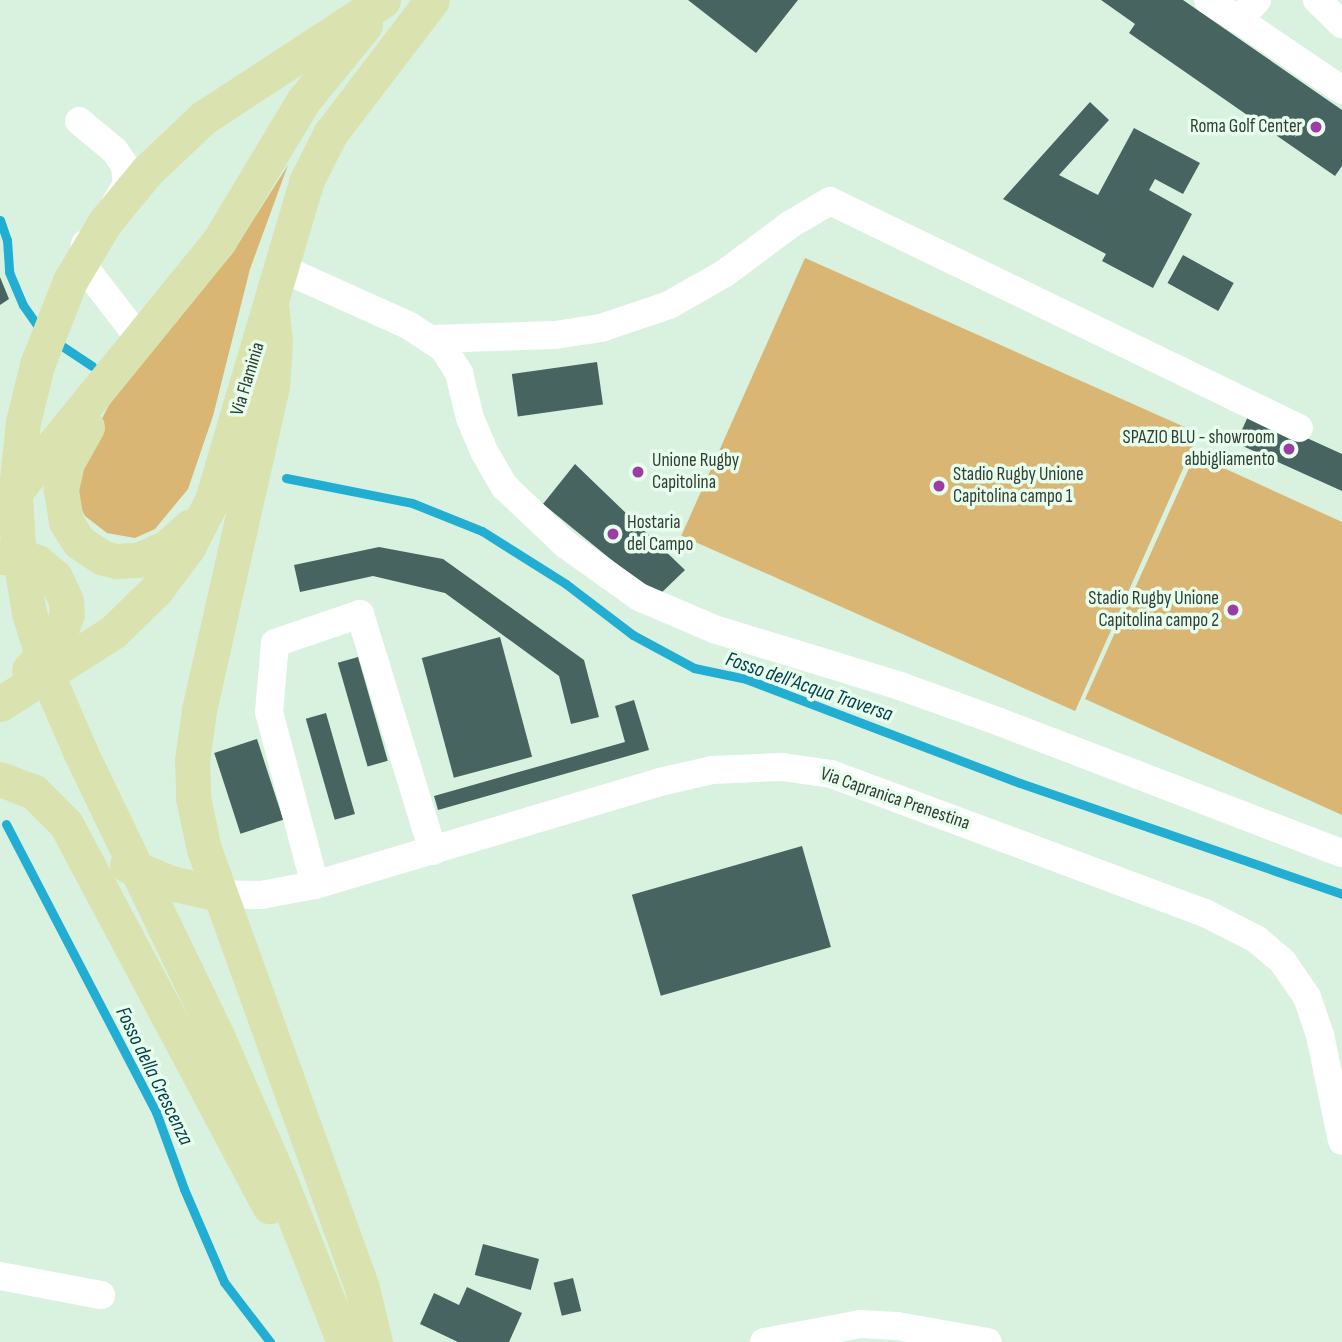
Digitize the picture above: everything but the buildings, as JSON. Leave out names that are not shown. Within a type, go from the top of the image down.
[{"type":"main road","points":[[339,1331],[280,1180],[217,1037],[80,751],[51,684],[29,613],[18,547],[15,498],[23,422],[37,365],[54,317],[85,254],[117,206],[158,159],[203,118],[249,85],[385,0]]},
{"type":"main road","points":[[0,510],[219,241],[310,91],[385,0]]},
{"type":"main road","name":"Via Flaminia","points":[[0,702],[93,646],[129,618],[176,565],[212,500],[306,182],[330,134],[432,0]]},
{"type":"main road","points":[[271,304],[275,343],[272,386],[202,692],[192,760],[197,823],[219,894],[362,1288],[375,1342]]},
{"type":"main road","points":[[105,382],[62,481],[61,499],[66,522],[79,542],[101,557],[116,561],[152,556],[179,537],[212,500]]},
{"type":"main road","points":[[0,558],[26,558],[47,569],[63,589],[67,614],[58,638],[0,702]]},
{"type":"main road","points":[[0,779],[40,796],[70,831],[264,1198],[339,1331]]},
{"type":"main road","points":[[70,831],[134,869],[171,883],[219,894]]},
{"type":"street","points":[[1208,0],[1248,10],[1342,90]]},
{"type":"street","points":[[79,121],[116,151],[128,175],[118,201],[89,234],[83,258],[88,272],[139,338]]},
{"type":"street","points":[[433,339],[555,335],[601,328],[669,305],[725,273],[791,224],[830,201],[1299,428]]},
{"type":"street","points":[[281,268],[433,339],[454,364],[485,453],[512,497],[565,544],[639,597],[714,629],[923,694],[1342,853]]},
{"type":"street","points":[[315,885],[270,712],[275,643],[360,614],[433,850]]},
{"type":"street","name":"Via Capranica Prenestina","points":[[219,894],[279,893],[315,885],[660,782],[712,770],[782,766],[849,780],[1205,913],[1256,939],[1283,962],[1307,997],[1320,1035],[1342,1141]]},
{"type":"street","points":[[0,1276],[101,1294]]},
{"type":"street","points":[[764,1342],[860,1324],[897,1326],[988,1342]]},
{"type":"shaded area","points":[[288,165],[250,269],[213,416],[188,489],[155,529],[135,538],[107,533],[85,516],[77,500],[86,452],[96,430],[122,380],[231,255]]},
{"type":"shaded area","name":"Stadio Rugby Unione Capitolina campo 1","points":[[805,258],[1199,433],[1075,711],[681,536]]},
{"type":"shaded area","name":"Stadio Rugby Unione Capitolina campo 2","points":[[1195,455],[1342,522],[1342,815],[1085,699]]},
{"type":"waterway","name":"Fosso dell'Acqua Traversa","points":[[0,220],[7,240],[9,272],[23,305],[42,332]]},
{"type":"waterway","name":"Fosso dell'Acqua Traversa","points":[[53,340],[92,366]]},
{"type":"waterway","name":"Fosso dell'Acqua Traversa","points":[[286,478],[412,503],[482,531],[566,584],[633,635],[694,668],[746,679],[1020,783],[1342,894]]},
{"type":"waterway","name":"Fosso della Crescenza","points":[[6,824],[156,1112],[184,1189],[224,1282],[270,1342]]},
{"type":"place","name":"Roma Golf Center","points":[[1316,127]]},
{"type":"place","name":"SPAZIO BLU - showroom abbigliamento","points":[[1289,449]]},
{"type":"place","name":"Unione Rugby Capitolina","points":[[638,472]]},
{"type":"place","name":"Stadio Rugby Unione Capitolina campo 1","points":[[939,486]]},
{"type":"place","name":"Hostaria del Campo","points":[[613,534]]},
{"type":"place","name":"Stadio Rugby Unione Capitolina campo 2","points":[[1233,610]]}]
